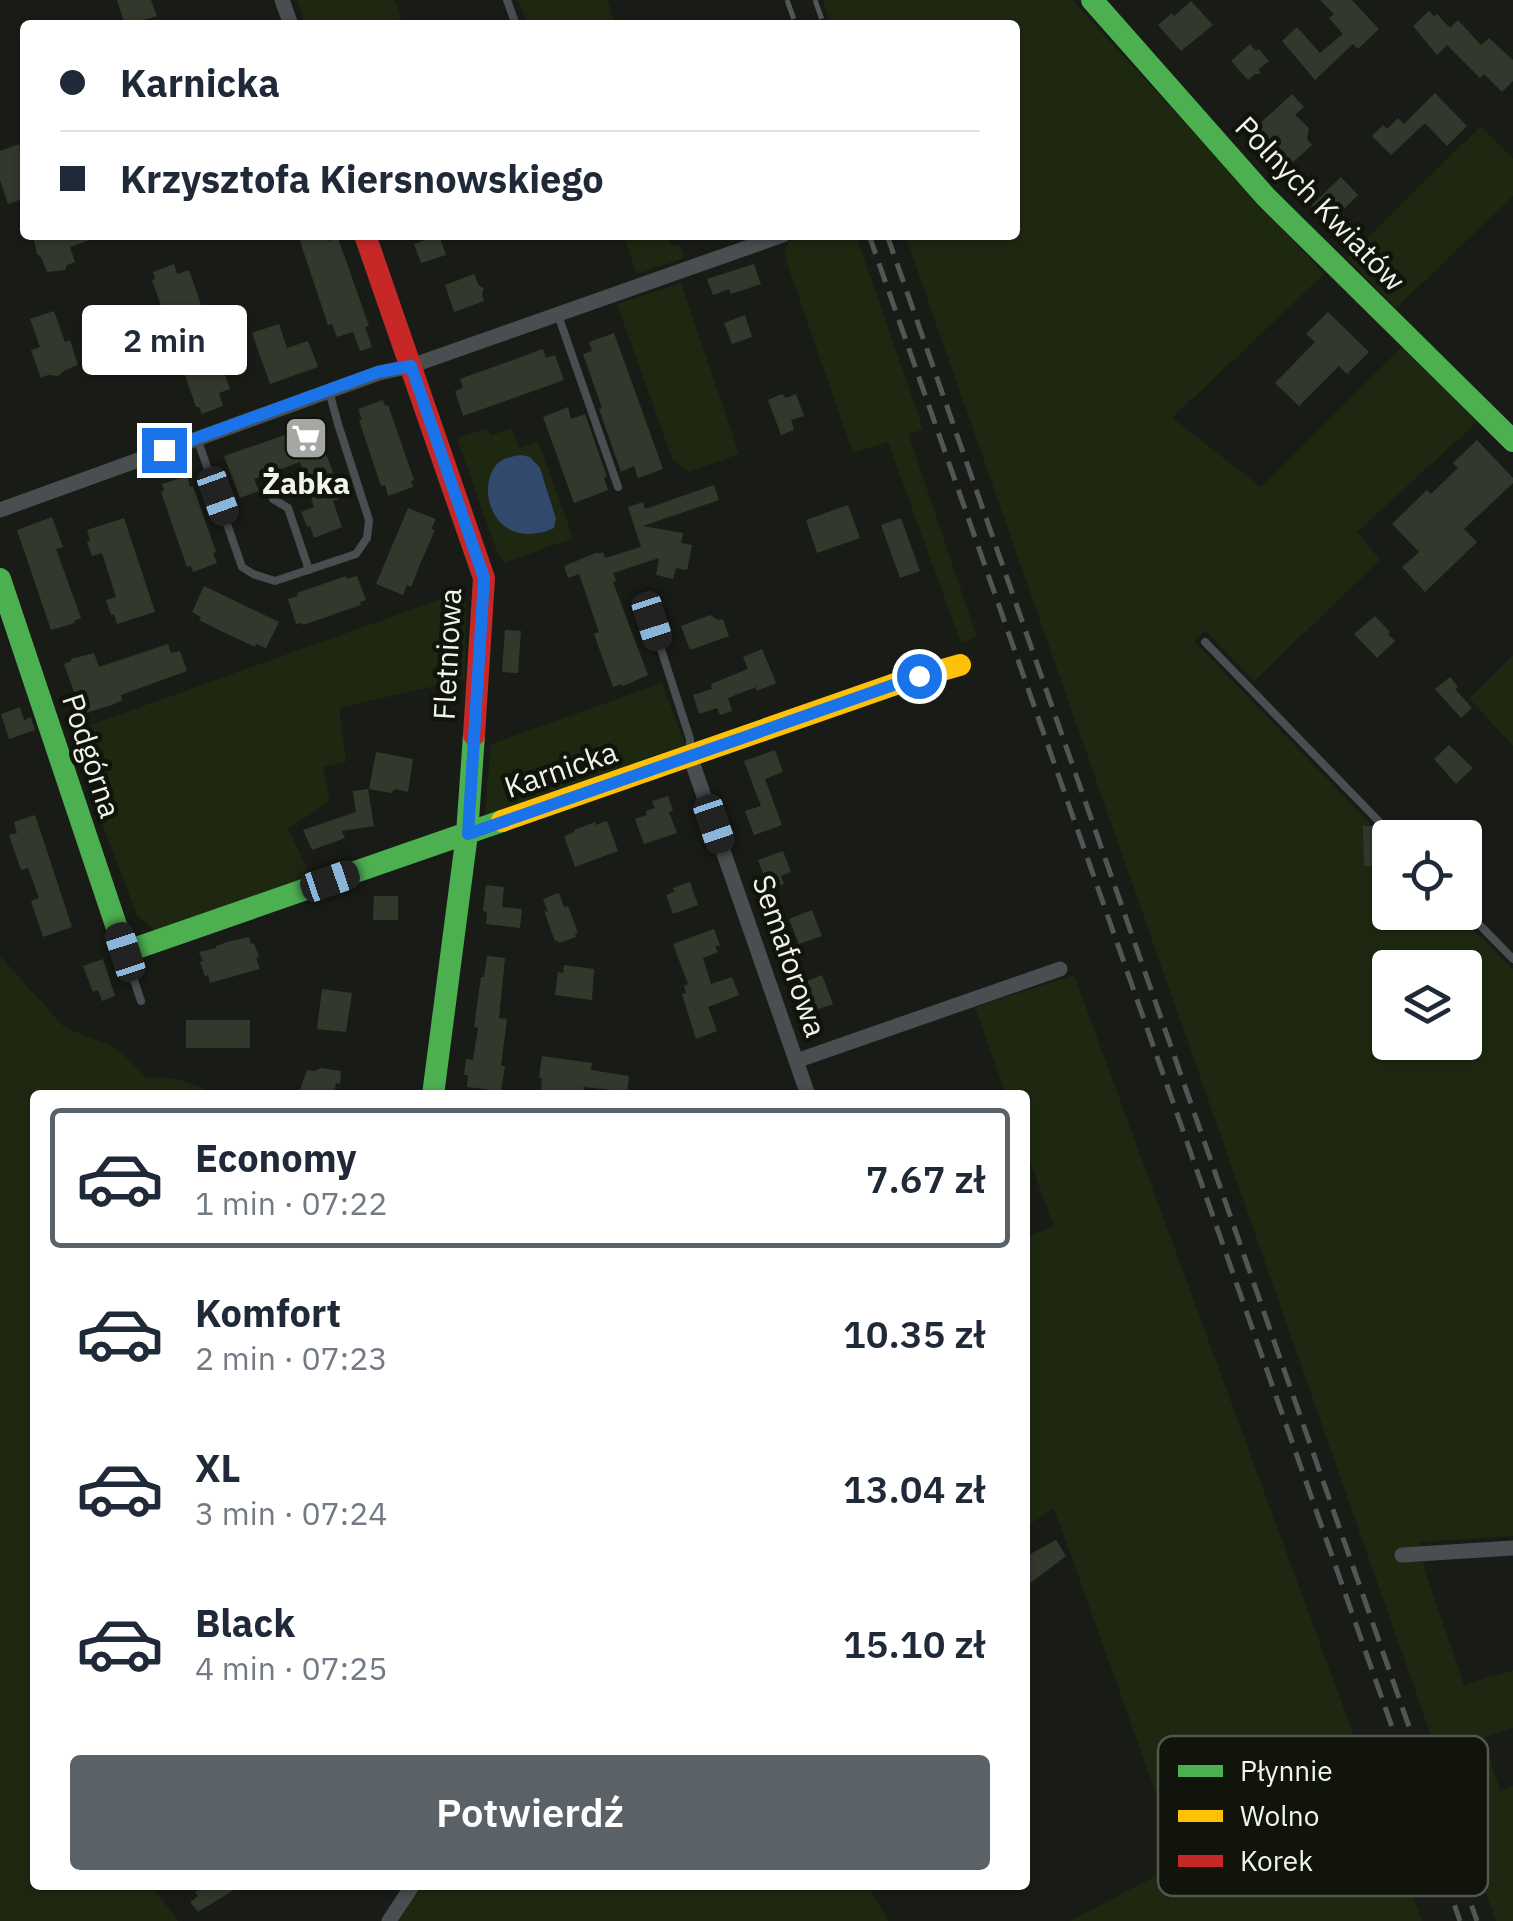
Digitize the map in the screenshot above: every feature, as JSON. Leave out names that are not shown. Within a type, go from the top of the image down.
[{"type":"street","name":"Polnych Kwiatów","points":[[1101,3],[1266,197],[1513,441]]},
{"type":"street","name":"Fletniowa","points":[[367,240],[484,578],[468,834],[434,1090]]},
{"type":"street","points":[[0,510],[378,372],[411,366],[769,240]]},
{"type":"street","name":"Podgórna","points":[[0,579],[125,952]]},
{"type":"street","name":"Karnicka","points":[[125,952],[907,680],[960,665]]},
{"type":"street","name":"Semaforowa","points":[[690,756],[806,1090]]},
{"type":"street","name":"Semaforowa","points":[[796,1061],[1060,969]]},
{"type":"street","points":[[1402,1555],[1513,1548]]},
{"type":"street","points":[[389,1921],[410,1890]]},
{"type":"lane","points":[[558,315],[618,487]]},
{"type":"lane","points":[[197,438],[242,567],[275,582],[356,554],[367,538],[369,520],[329,391]]},
{"type":"lane","points":[[268,484],[273,499],[288,508],[310,570]]},
{"type":"lane","points":[[652,621],[690,739],[690,756]]},
{"type":"lane","points":[[1205,642],[1378,820]]},
{"type":"lane","points":[[1482,927],[1513,959]]},
{"type":"lane","points":[[125,952],[141,1001]]},
{"type":"green space","points":[[297,0],[395,0],[402,18],[397,20],[304,20]]},
{"type":"green space","points":[[518,0],[607,0],[614,20],[526,20]]},
{"type":"green space","points":[[823,0],[1072,0],[1324,274],[1172,418],[1261,487],[1402,347],[1477,422],[1357,532],[1380,560],[1254,681],[1205,630],[1194,641],[1372,825],[1372,930],[1473,930],[1513,969],[1513,1536],[1419,1542],[1464,1685],[1513,1670],[1513,1728],[1488,1736],[1431,1736],[907,240],[1020,240],[1020,20],[829,20]]},
{"type":"green space","points":[[1481,126],[1513,159],[1513,196],[1396,308],[1347,258]]},
{"type":"green space","points":[[625,240],[669,240],[671,246],[680,244],[684,258],[637,274]]},
{"type":"green space","points":[[790,240],[858,240],[923,429],[908,434],[977,637],[961,643],[888,442],[853,453],[784,249]]},
{"type":"green space","points":[[681,283],[739,454],[688,472],[672,458],[617,304]]},
{"type":"green space","points":[[487,428],[491,436],[512,428],[519,448],[538,441],[573,538],[504,563],[457,438]]},
{"type":"green space","points":[[466,590],[465,679],[339,708],[346,762],[323,767],[330,801],[288,829],[312,878],[155,931],[137,915],[68,733]]},
{"type":"green space","points":[[1513,655],[1513,746],[1469,698]]},
{"type":"green space","points":[[662,683],[685,745],[485,815],[491,744]]},
{"type":"green space","points":[[0,956],[64,1027],[116,1048],[147,1078],[175,1079],[208,1090],[30,1090],[30,1890],[155,1890],[178,1921],[0,1921]]},
{"type":"green space","points":[[1074,975],[1354,1736],[1158,1736],[1158,1799],[1054,1508],[1030,1524],[1030,1235],[1054,1227],[1030,1161],[1030,1090],[1004,1090],[975,1007]]},
{"type":"green space","points":[[1488,1753],[1500,1790],[1513,1786],[1513,1921],[1496,1921],[1487,1896]]},
{"type":"green space","points":[[1158,1875],[1158,1896],[1413,1896],[1422,1921],[1070,1921]]},
{"type":"green space","points":[[420,1890],[871,1890],[888,1921],[399,1921]]},
{"type":"water","points":[[530,457],[540,468],[556,519],[554,528],[531,534],[511,530],[502,524],[491,506],[488,486],[493,470],[503,460]]},
{"type":"building","points":[[117,0],[151,0],[157,16],[123,20]]},
{"type":"building","points":[[1320,0],[1352,0],[1379,29],[1358,49],[1353,44],[1315,80],[1282,41],[1297,27],[1320,53],[1343,34],[1329,18],[1334,14]]},
{"type":"building","points":[[1191,1],[1213,25],[1181,51],[1158,25]]},
{"type":"building","points":[[1429,11],[1450,28],[1458,20],[1481,45],[1489,38],[1513,60],[1513,81],[1502,92],[1484,74],[1480,78],[1447,45],[1437,55],[1413,26]]},
{"type":"building","points":[[1250,44],[1269,61],[1259,69],[1260,74],[1248,80],[1231,61]]},
{"type":"building","points":[[1435,93],[1467,126],[1447,146],[1425,123],[1391,155],[1372,136],[1398,118],[1404,124]]},
{"type":"building","points":[[1292,94],[1304,107],[1295,115],[1309,129],[1307,139],[1312,145],[1291,164],[1256,127]]},
{"type":"building","points":[[19,144],[20,147],[20,200],[8,204],[0,180],[0,151]]},
{"type":"building","points":[[1341,177],[1358,195],[1341,212],[1350,222],[1336,235],[1312,205]]},
{"type":"building","points":[[34,240],[90,240],[70,247],[75,262],[65,270],[47,272]]},
{"type":"building","points":[[300,240],[339,240],[369,326],[365,327],[372,347],[360,351],[353,332],[337,337],[332,324],[328,325]]},
{"type":"building","points":[[441,240],[446,255],[421,263],[414,244]]},
{"type":"building","points":[[174,264],[177,274],[189,270],[230,389],[219,393],[223,406],[202,414],[196,407],[152,280],[153,272]]},
{"type":"building","points":[[754,264],[761,284],[731,294],[729,289],[713,295],[707,279]]},
{"type":"building","points":[[474,274],[484,288],[484,301],[454,312],[445,285]]},
{"type":"building","points":[[54,311],[78,365],[58,376],[41,378],[31,350],[40,347],[30,319]]},
{"type":"building","points":[[1328,312],[1369,352],[1347,374],[1339,366],[1299,406],[1275,383],[1315,342],[1306,334]]},
{"type":"building","points":[[745,315],[752,337],[732,344],[724,323]]},
{"type":"building","points":[[279,324],[287,348],[308,341],[318,367],[270,384],[252,333]]},
{"type":"building","points":[[614,333],[663,469],[638,478],[634,466],[621,472],[583,354],[592,351],[589,342]]},
{"type":"building","points":[[543,349],[546,358],[555,355],[564,380],[463,416],[455,391],[463,388],[460,379]]},
{"type":"building","points":[[782,394],[786,398],[796,394],[804,416],[791,420],[794,430],[781,435],[768,400]]},
{"type":"building","points":[[383,400],[414,480],[413,487],[388,496],[385,485],[381,486],[358,409]]},
{"type":"building","points":[[568,407],[571,419],[585,414],[608,490],[574,503],[543,417]]},
{"type":"building","points":[[308,427],[311,433],[317,431],[341,493],[333,501],[342,527],[314,538],[301,512],[314,507],[300,462],[254,479],[259,491],[240,498],[224,456]]},
{"type":"building","points":[[1477,440],[1513,478],[1513,483],[1464,529],[1477,542],[1425,592],[1402,567],[1419,552],[1392,524],[1427,490],[1431,494],[1458,468],[1453,463]]},
{"type":"building","points":[[187,476],[217,563],[193,572],[191,566],[187,567],[161,492],[162,484]]},
{"type":"building","points":[[714,485],[719,500],[643,526],[683,533],[681,543],[692,545],[687,570],[676,568],[673,579],[656,575],[659,558],[613,573],[648,675],[613,687],[579,574],[568,578],[564,566],[598,552],[603,552],[605,558],[641,547],[628,507],[643,502],[645,509]]},
{"type":"building","points":[[848,505],[860,538],[817,553],[806,520]]},
{"type":"building","points":[[408,508],[436,519],[411,587],[407,585],[403,595],[376,584]]},
{"type":"building","points":[[52,517],[63,547],[56,549],[81,618],[51,630],[17,530]]},
{"type":"building","points":[[124,518],[155,612],[117,624],[106,600],[116,597],[102,553],[92,556],[87,530]]},
{"type":"building","points":[[901,518],[920,571],[900,578],[881,525]]},
{"type":"building","points":[[346,576],[357,576],[366,600],[361,605],[296,624],[288,599]]},
{"type":"building","points":[[204,586],[279,622],[266,648],[256,644],[255,647],[199,620],[201,617],[192,612]]},
{"type":"building","points":[[710,615],[723,619],[729,636],[690,650],[681,626]]},
{"type":"building","points":[[1375,616],[1395,641],[1377,658],[1354,634]]},
{"type":"building","points":[[505,630],[521,631],[518,673],[502,672]]},
{"type":"building","points":[[168,644],[171,653],[180,651],[187,671],[121,695],[122,700],[112,705],[82,714],[64,664],[94,653],[99,667]]},
{"type":"building","points":[[762,649],[776,683],[728,698],[732,711],[720,715],[717,708],[699,714],[693,695],[748,669],[743,657]]},
{"type":"building","points":[[1450,677],[1472,708],[1461,718],[1435,689]]},
{"type":"building","points":[[20,707],[24,720],[31,717],[35,730],[9,739],[1,714]]},
{"type":"building","points":[[1449,745],[1473,768],[1456,784],[1434,759]]},
{"type":"building","points":[[775,750],[783,772],[765,779],[782,825],[754,835],[745,811],[761,806],[744,761]]},
{"type":"building","points":[[376,752],[413,759],[408,792],[369,789]]},
{"type":"building","points":[[368,789],[374,826],[342,831],[345,838],[312,850],[303,830],[356,812],[353,791]]},
{"type":"building","points":[[668,796],[677,833],[644,844],[635,819],[655,808],[652,801]]},
{"type":"building","points":[[35,815],[72,927],[43,937],[31,901],[39,898],[28,868],[21,870],[9,835],[17,833],[14,822]]},
{"type":"building","points":[[607,821],[618,851],[575,867],[564,836],[595,822],[596,825]]},
{"type":"building","points":[[1363,826],[1372,826],[1372,866],[1364,866]]},
{"type":"building","points":[[783,851],[791,872],[781,876],[784,884],[769,889],[758,860]]},
{"type":"building","points":[[690,882],[698,905],[673,914],[666,895]]},
{"type":"building","points":[[486,885],[504,887],[502,907],[522,909],[520,928],[486,924]]},
{"type":"building","points":[[559,893],[578,933],[559,943],[544,911],[548,912],[543,899]]},
{"type":"building","points":[[374,896],[398,896],[398,920],[373,920]]},
{"type":"building","points":[[812,910],[822,936],[799,944],[789,919]]},
{"type":"building","points":[[714,929],[720,945],[715,947],[718,952],[703,958],[711,984],[732,977],[739,995],[708,1007],[717,1031],[696,1039],[682,994],[688,984],[673,944]]},
{"type":"building","points":[[249,937],[260,969],[210,983],[199,952]]},
{"type":"building","points":[[487,956],[505,958],[499,1018],[507,1019],[501,1090],[467,1087],[468,1075],[464,1075],[466,1059],[473,1060],[478,1028],[474,1027]]},
{"type":"building","points":[[103,959],[115,996],[102,1001],[98,990],[93,992],[83,966]]},
{"type":"building","points":[[564,965],[594,969],[592,1000],[555,995],[558,972],[563,973]]},
{"type":"building","points":[[822,975],[833,1004],[810,1012],[802,991],[810,988],[807,981]]},
{"type":"building","points":[[322,989],[352,993],[346,1032],[317,1029]]},
{"type":"building","points":[[186,1020],[250,1020],[250,1048],[186,1048]]},
{"type":"building","points":[[542,1056],[592,1063],[591,1070],[629,1076],[628,1090],[541,1090]]},
{"type":"building","points":[[307,1070],[341,1071],[340,1084],[336,1083],[335,1090],[300,1090]]},
{"type":"building","points":[[1056,1540],[1066,1556],[1030,1583],[1030,1554]]},
{"type":"building","points":[[234,1890],[198,1912],[190,1902],[198,1896],[195,1892]]},
{"type":"railway","points":[[787,0],[794,20]]},
{"type":"railway","points":[[815,0],[822,20]]},
{"type":"railway","points":[[871,240],[1395,1736]]},
{"type":"railway","points":[[889,240],[1412,1736]]},
{"type":"railway","points":[[1451,1896],[1460,1921]]},
{"type":"railway","points":[[1468,1896],[1477,1921]]},
{"type":"traffic: fast","points":[[1092,0],[1266,197],[1513,441]]},
{"type":"traffic: fast","points":[[0,579],[125,952],[502,821]]},
{"type":"traffic: fast","points":[[434,1090],[467,834],[474,735]]},
{"type":"traffic: slow","points":[[502,821],[960,665]]},
{"type":"traffic: jam","points":[[367,240],[484,578],[474,735]]},
{"type":"place","name":"Żabka","points":[[306,438]]},
{"type":"route","points":[[164,450],[378,372],[411,366],[484,578],[468,834],[919,676]]}]
